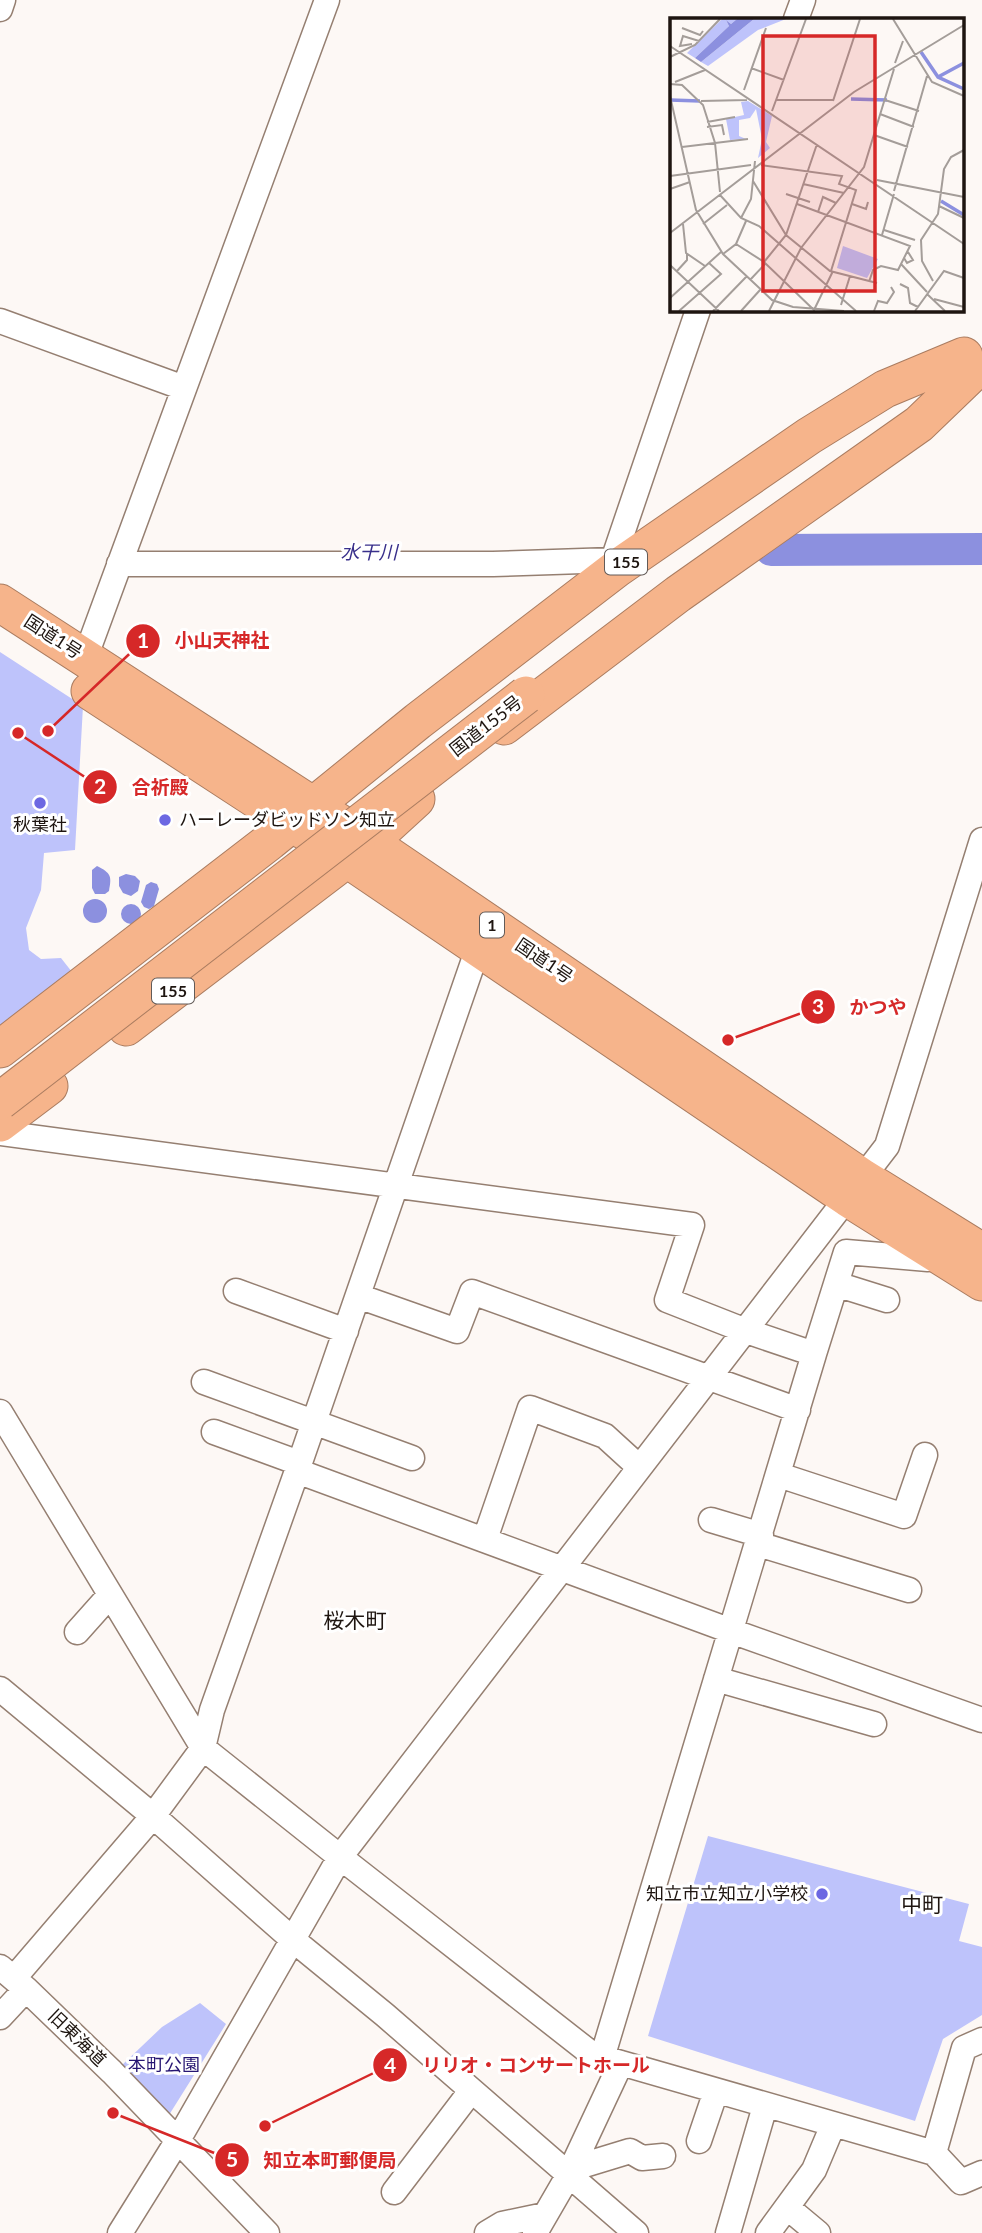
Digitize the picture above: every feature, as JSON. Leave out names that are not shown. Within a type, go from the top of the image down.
[{"type":"highway","name":"155","points":[[0,1049],[302,815],[615,565],[809,436],[885,389],[975,360]]},
{"type":"highway","name":"155","points":[[0,1123],[357,850],[471,751],[678,594],[919,424],[975,360]]},
{"type":"highway","name":"国道155号","points":[[0,1077],[520,685],[656,593],[975,360]]},
{"type":"highway","name":"国道1号","points":[[0,603],[85,659],[302,815]]},
{"type":"highway","name":"国道1号","points":[[0,633],[357,850],[855,1188],[982,1282]]},
{"type":"highway","name":"国道155号","points":[[0,1101],[520,685]]},
{"type":"highway","name":"国道1号","points":[[357,850],[478,948],[855,1188],[982,1252]]},
{"type":"street","points":[[0,9],[3,0]]},
{"type":"street","points":[[85,659],[327,0]]},
{"type":"street","points":[[796,18],[803,0]]},
{"type":"street","points":[[119,564],[615,565],[697,312]]},
{"type":"street","points":[[0,321],[184,388]]},
{"type":"street","points":[[120,2233],[177,2140],[340,1857],[887,1146],[978,865],[982,840]]},
{"type":"street","points":[[0,2017],[14,1978],[153,1816],[203,1748],[212,1710],[478,948]]},
{"type":"street","points":[[0,1133],[692,1224],[667,1300],[814,1354]]},
{"type":"street","points":[[487,2233],[502,2224],[541,2227],[569,2172],[612,2061],[716,1679],[846,1252],[928,1259]]},
{"type":"street","points":[[836,1284],[887,1300]]},
{"type":"street","points":[[236,1291],[346,1331]]},
{"type":"street","points":[[358,1296],[457,1331],[472,1292],[798,1410]]},
{"type":"street","points":[[204,1382],[412,1458]]},
{"type":"street","points":[[485,1539],[530,1408],[605,1436],[639,1467]]},
{"type":"street","points":[[0,1412],[203,1748],[593,2055],[934,2153],[961,2182],[982,2173]]},
{"type":"street","points":[[214,1432],[560,1568],[982,1720]]},
{"type":"street","points":[[779,1475],[904,1516],[925,1455]]},
{"type":"street","points":[[711,1520],[909,1590]]},
{"type":"street","points":[[77,1632],[110,1595]]},
{"type":"street","points":[[716,1679],[874,1724]]},
{"type":"street","points":[[0,1689],[153,1816],[292,1939],[569,2172],[636,2233]]},
{"type":"street","name":"旧東海道","points":[[14,1978],[267,2233]]},
{"type":"street","points":[[934,2153],[976,2050]]},
{"type":"street","points":[[394,2192],[471,2091]]},
{"type":"street","points":[[699,2141],[716,2091]]},
{"type":"street","points":[[728,2233],[765,2106]]},
{"type":"street","points":[[768,2233],[789,2208],[814,2170],[833,2125]]},
{"type":"street","points":[[569,2172],[630,2151],[642,2158],[663,2156]]},
{"type":"street","points":[[789,2208],[818,2233]]},
{"type":"green space","points":[[0,652],[83,706],[75,850],[44,853],[41,890],[26,928],[29,950],[41,959],[61,958],[72,972],[0,1037]]},
{"type":"green space","points":[[708,1836],[969,1904],[959,1941],[982,1947],[982,2015],[943,2039],[915,2121],[648,2036]]},
{"type":"green space","name":"本町公園","points":[[200,2003],[226,2024],[169,2115],[121,2066],[162,2027]]},
{"type":"shaded area","points":[[97,866],[108,873],[110,878],[109,891],[105,894],[95,894],[92,888],[92,870]]},
{"type":"shaded area","points":[[126,874],[135,876],[140,881],[138,891],[131,896],[123,893],[119,886],[119,877]]},
{"type":"shaded area","points":[[151,882],[157,884],[159,889],[154,906],[149,909],[141,902],[146,885]]},
{"type":"shaded area","points":[[95,899],[106,906],[107,911],[100,922],[95,923],[84,916],[83,911],[90,900]]},
{"type":"shaded area","points":[[131,904],[138,907],[141,914],[138,921],[131,924],[124,921],[121,914],[124,907]]},
{"type":"waterway","name":"水干川","points":[[771,550],[982,549]]},
{"type":"place","name":"小山天神社","points":[[48,731]]},
{"type":"place","name":"合祈殿","points":[[18,733]]},
{"type":"place","name":"秋葉社","points":[[40,803]]},
{"type":"place","name":"ハーレーダビッドソン知立","points":[[165,820]]},
{"type":"place","name":"かつや","points":[[728,1040]]},
{"type":"place","name":"知立市立知立小学校","points":[[822,1894]]},
{"type":"place","name":"知立本町郵便局","points":[[113,2113]]},
{"type":"place","name":"リリオ・コンサートホール","points":[[265,2126]]},
{"type":"district","name":"桜木町","points":[[355,1621]]},
{"type":"district","name":"中町","points":[[922,1905]]}]
